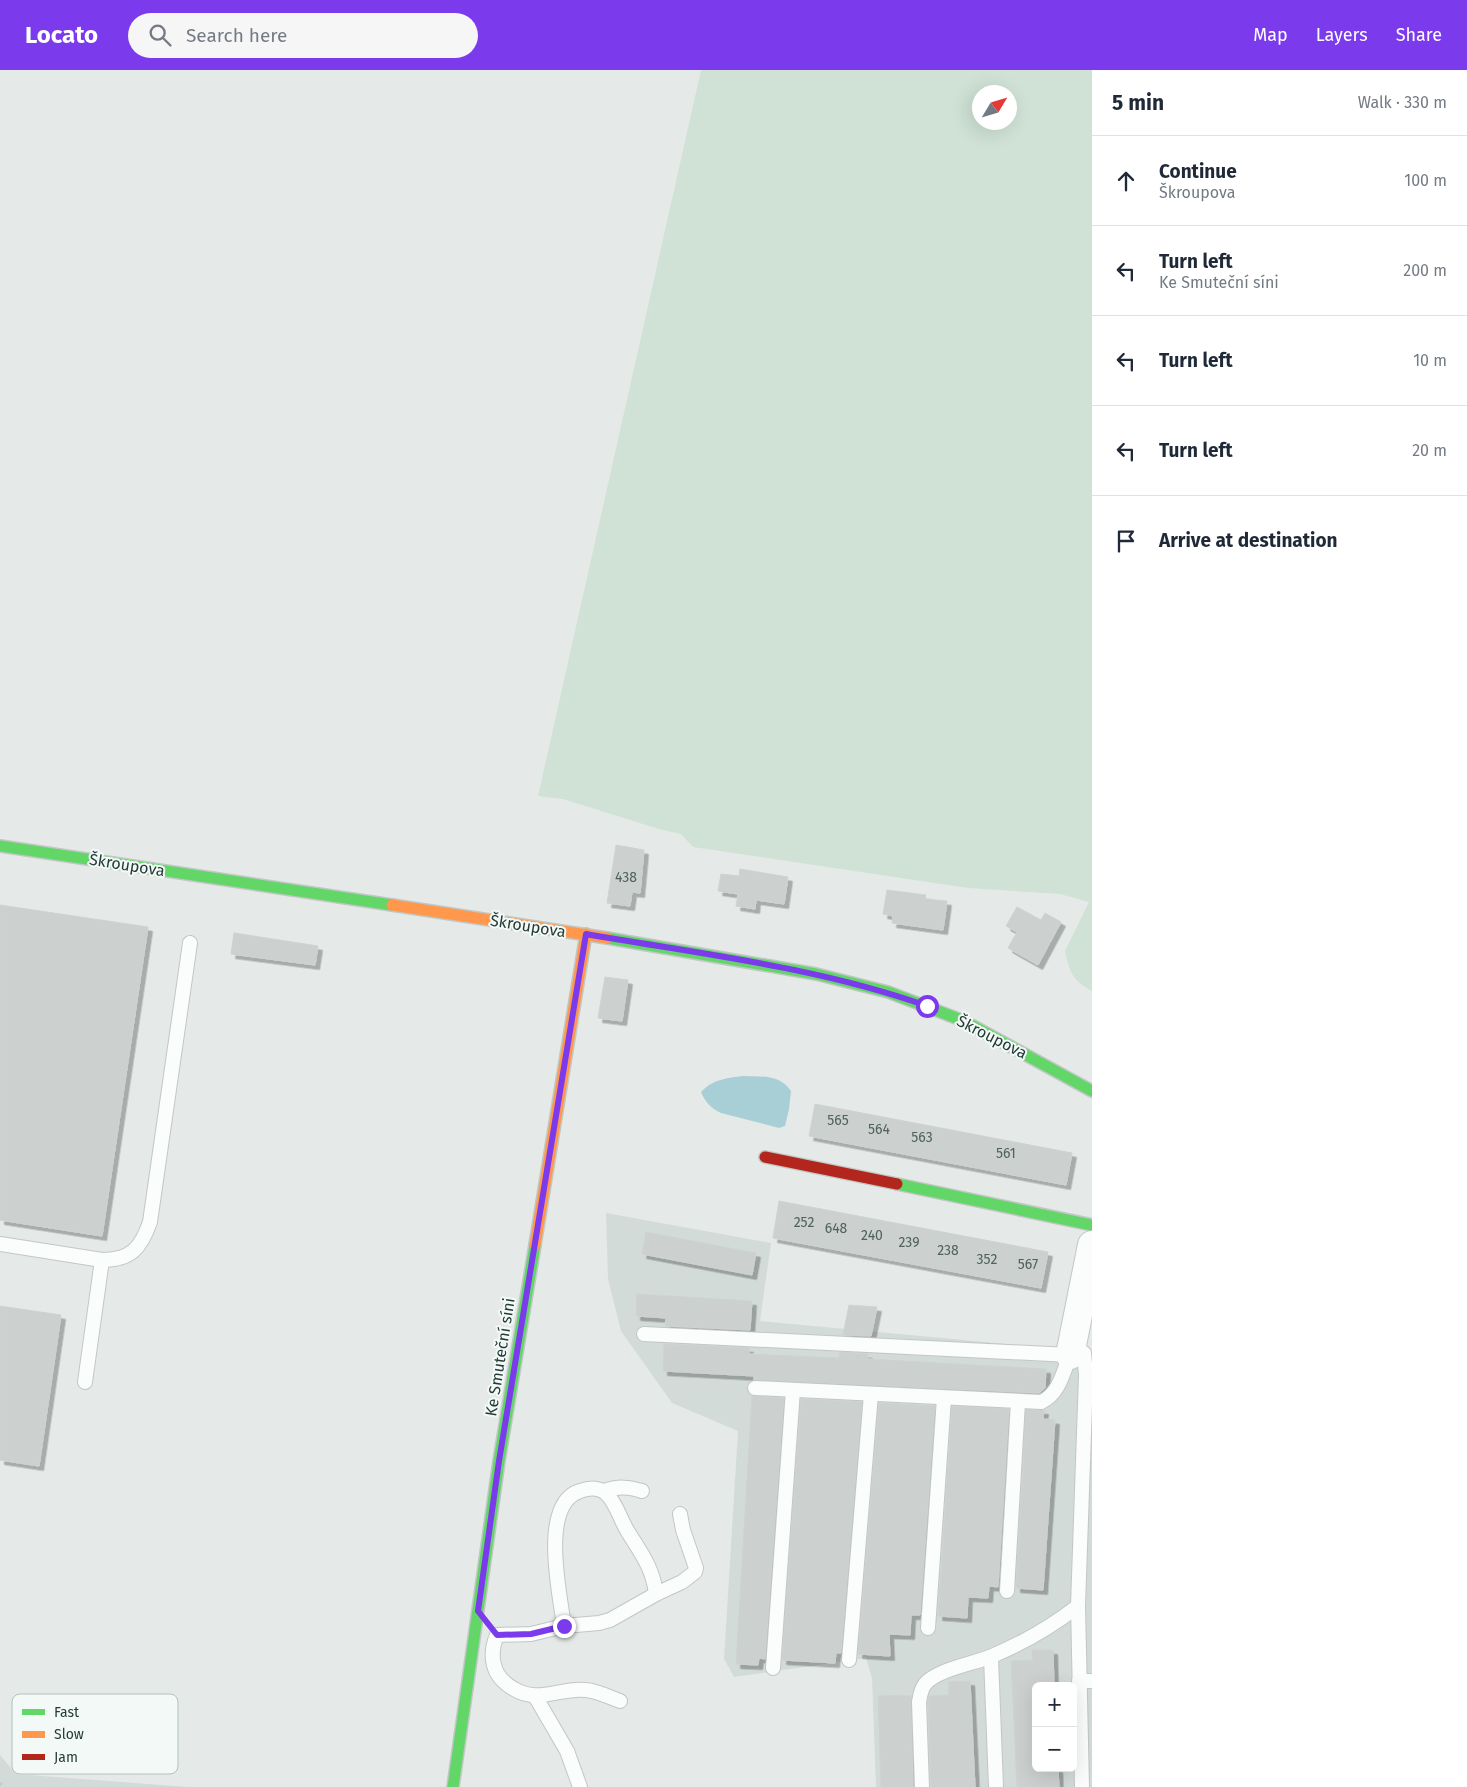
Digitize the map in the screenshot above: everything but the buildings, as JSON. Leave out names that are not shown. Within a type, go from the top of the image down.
[{"type":"street","name":"Škroupova","points":[[0,846],[586,934],[816,974],[888,992],[964,1021],[1092,1091]]},
{"type":"street","name":"Ke Smuteční síni","points":[[453,1787],[500,1452],[586,934]]},
{"type":"street","points":[[764,1157],[1092,1225]]},
{"type":"street","points":[[1082,1353],[1092,1245]]},
{"type":"lane","points":[[0,1244],[102,1260],[114,1260],[124,1257],[140,1245],[150,1222],[190,943]]},
{"type":"lane","points":[[85,1382],[102,1260]]},
{"type":"lane","points":[[644,1334],[1082,1353]]},
{"type":"lane","points":[[755,1388],[1041,1402],[1048,1399],[1082,1353]]},
{"type":"lane","points":[[1082,1353],[1086,1375],[1078,1606],[1086,1681],[1082,1787]]},
{"type":"lane","points":[[773,1668],[793,1390]]},
{"type":"lane","points":[[849,1660],[871,1394]]},
{"type":"lane","points":[[928,1628],[944,1398]]},
{"type":"lane","points":[[1007,1591],[1018,1402]]},
{"type":"lane","points":[[604,1491],[612,1488],[627,1487],[642,1491]]},
{"type":"lane","points":[[564,1626],[555,1552],[556,1522],[566,1499],[581,1490],[597,1488],[604,1491],[613,1502],[627,1530],[651,1569],[656,1594]]},
{"type":"lane","points":[[497,1635],[531,1634],[564,1626],[599,1623],[610,1620],[656,1594],[682,1582],[695,1572],[696,1568],[680,1514]]},
{"type":"lane","points":[[922,1787],[919,1702],[920,1692],[925,1684],[946,1672],[991,1656],[1043,1632],[1078,1606]]},
{"type":"lane","points":[[478,1611],[497,1635]]},
{"type":"lane","points":[[497,1635],[494,1642],[494,1665],[498,1675],[511,1688],[535,1696],[586,1690],[620,1701]]},
{"type":"lane","points":[[991,1656],[996,1787]]},
{"type":"lane","points":[[535,1696],[567,1751],[580,1787]]},
{"type":"path","points":[[0,1783],[3,1787]]},
{"type":"shaded area","points":[[606,1213],[771,1243],[760,1321],[1071,1350],[1092,1368],[1092,1787],[876,1787],[872,1678],[866,1658],[734,1677],[724,1659],[738,1431],[672,1403],[621,1331],[608,1279]]},
{"type":"shaded area","points":[[0,1755],[12,1769],[12,1774],[188,1787],[0,1787]]},
{"type":"green space","points":[[701,70],[1092,70],[1092,991],[1080,983],[1073,975],[1065,951],[1089,902],[1060,894],[968,888],[693,847],[681,834],[662,830],[563,799],[538,796]]},
{"type":"water","points":[[744,1076],[776,1079],[791,1091],[785,1126],[779,1128],[721,1113],[709,1105],[701,1092],[715,1082]]},
{"type":"traffic: fast","points":[[0,846],[392,905]]},
{"type":"traffic: fast","points":[[607,938],[816,974],[888,992],[964,1021],[1092,1091]]},
{"type":"traffic: fast","points":[[897,1184],[1092,1225]]},
{"type":"traffic: fast","points":[[453,1787],[499,1461],[535,1245]]},
{"type":"traffic: slow","points":[[392,905],[607,938]]},
{"type":"traffic: slow","points":[[535,1245],[586,934]]},
{"type":"traffic: jam","points":[[765,1157],[897,1184]]},
{"type":"route","points":[[564,1626],[519,1636],[497,1635],[478,1611],[499,1461],[586,934],[816,974],[888,992],[927,1006]]}]
